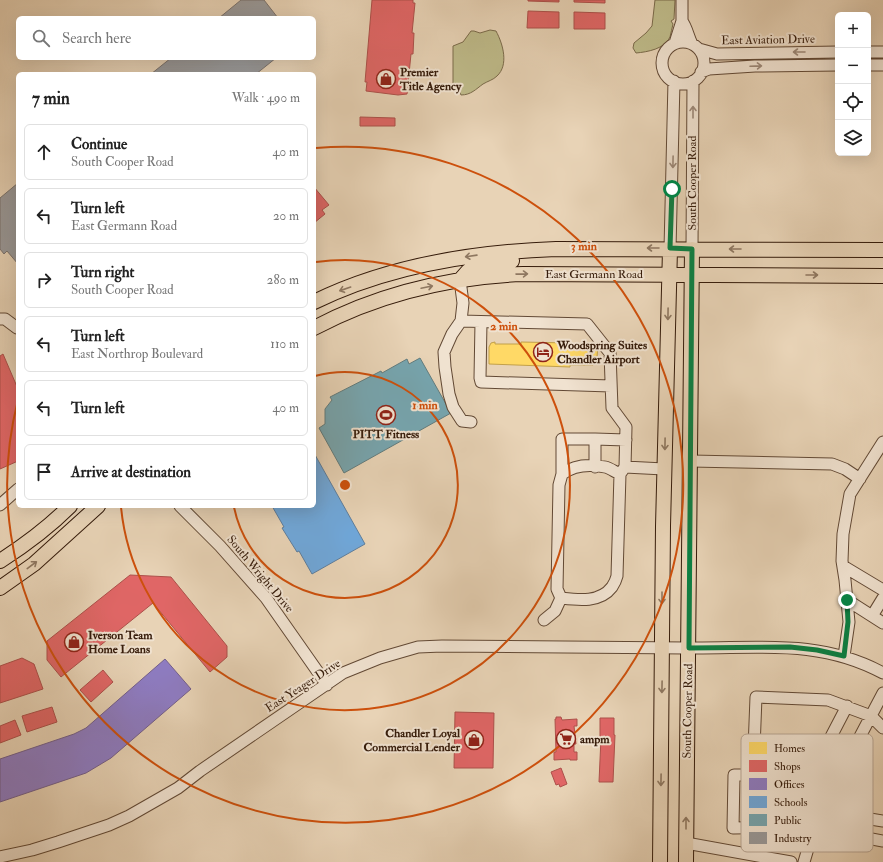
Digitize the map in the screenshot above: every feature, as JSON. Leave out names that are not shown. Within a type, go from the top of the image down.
[{"type":"main road","name":"East Germann Road","points":[[316,301],[333,293],[374,279],[421,266],[476,255],[537,250],[670,248],[883,250]]},
{"type":"main road","name":"South Cooper Road","points":[[670,248],[664,469],[686,862]]},
{"type":"main road","name":"South Cooper Road","points":[[660,862],[675,648],[691,461],[692,249]]},
{"type":"main road","points":[[460,280],[468,271],[478,266],[520,259],[537,250]]},
{"type":"main road","name":"East Germann Road","points":[[316,327],[366,304],[398,294],[488,275],[692,274],[883,276]]},
{"type":"main road","points":[[0,561],[17,550],[68,508]]},
{"type":"main road","points":[[0,588],[34,564],[96,508]]},
{"type":"street","points":[[675,44],[682,21],[682,0]]},
{"type":"street","points":[[682,21],[687,28],[687,35],[704,60],[701,72],[693,81],[680,83],[668,77],[662,64],[665,52],[675,44],[686,42],[695,47]]},
{"type":"street","name":"East Aviation Drive","points":[[695,47],[717,54],[835,52]]},
{"type":"street","points":[[871,52],[883,52]]},
{"type":"street","points":[[701,72],[709,69],[755,66],[835,65]]},
{"type":"street","points":[[871,65],[883,65]]},
{"type":"street","name":"South Cooper Road","points":[[670,248],[674,81]]},
{"type":"street","name":"South Cooper Road","points":[[692,249],[693,81]]},
{"type":"street","points":[[460,280],[463,303],[461,321],[452,334],[444,352],[445,367],[449,394],[454,406],[462,421],[471,422]]},
{"type":"street","points":[[0,319],[5,319],[16,327]]},
{"type":"street","points":[[461,321],[587,324],[610,353],[612,408],[626,427],[622,471],[618,576],[611,588],[601,597],[581,600],[561,598]]},
{"type":"street","points":[[481,322],[481,382],[611,386]]},
{"type":"street","points":[[544,620],[555,611],[561,598],[557,589],[559,485],[562,474],[562,439],[626,440]]},
{"type":"street","points":[[595,439],[595,467]]},
{"type":"street","points":[[844,656],[848,622],[843,566],[843,534],[850,494],[883,442]]},
{"type":"street","points":[[691,461],[832,464],[845,469],[860,479]]},
{"type":"street","points":[[562,474],[568,469],[577,466],[606,467],[622,471],[664,469]]},
{"type":"street","points":[[0,505],[16,491]]},
{"type":"street","name":"South Wright Drive","points":[[182,508],[220,546],[266,598],[327,685]]},
{"type":"street","points":[[843,566],[883,590]]},
{"type":"street","points":[[872,616],[883,598]]},
{"type":"street","points":[[847,600],[883,623]]},
{"type":"street","name":"East Yeager Drive","points":[[0,857],[45,846],[129,816],[178,788],[344,673],[380,658],[418,647],[790,647],[817,650],[844,656],[883,672]]},
{"type":"street","points":[[861,734],[883,693]]},
{"type":"street","points":[[755,734],[756,697],[828,700],[871,716],[883,728]]},
{"type":"street","points":[[832,734],[846,706]]},
{"type":"street","points":[[741,775],[734,775],[732,828],[741,828]]},
{"type":"street","points":[[873,819],[883,821]]},
{"type":"street","points":[[873,838],[883,840]]},
{"type":"street","points":[[686,843],[791,862]]},
{"type":"street","points":[[804,862],[807,852]]},
{"type":"shaded area","points":[[655,0],[675,0],[674,19],[671,21],[673,24],[670,37],[668,41],[660,47],[650,51],[636,53],[633,48],[634,43],[652,26]]},
{"type":"shaded area","points":[[490,30],[496,31],[503,48],[504,60],[501,71],[495,77],[468,94],[461,95],[458,88],[453,88],[453,46],[463,42],[471,31],[480,33]]},
{"type":"building: Homes","name":"Woodspring Suites Chandler Airport","points":[[495,342],[495,344],[521,344],[521,342],[598,345],[597,357],[593,357],[593,365],[570,365],[570,367],[489,364],[489,347],[491,343]]},
{"type":"building: Shops","points":[[372,0],[413,0],[413,3],[415,3],[412,33],[414,33],[413,54],[411,54],[407,94],[398,95],[366,91],[367,82],[365,82]]},
{"type":"building: Shops","points":[[559,0],[559,2],[528,1]]},
{"type":"building: Shops","points":[[574,0],[605,0],[605,3],[574,2]]},
{"type":"building: Shops","points":[[528,11],[559,12],[559,28],[527,28]]},
{"type":"building: Shops","points":[[574,12],[605,13],[605,29],[574,29]]},
{"type":"building: Shops","points":[[360,117],[395,118],[395,126],[360,126]]},
{"type":"building: Shops","points":[[316,189],[329,205],[322,210],[325,214],[316,221]]},
{"type":"building: Shops","points":[[3,354],[16,384],[16,462],[0,469],[0,356]]},
{"type":"building: Shops","points":[[130,575],[171,577],[227,646],[227,657],[210,672],[153,603],[61,677],[47,660],[47,641]]},
{"type":"building: Shops","points":[[22,658],[34,664],[43,689],[0,703],[0,666]]},
{"type":"building: Shops","points":[[103,670],[113,682],[91,702],[80,690]]},
{"type":"building: Shops","points":[[52,707],[57,722],[27,732],[22,716]]},
{"type":"building: Shops","name":"Chandler Loyal Commercial Lender","points":[[455,712],[494,713],[493,768],[454,768]]},
{"type":"building: Shops","name":"ampm","points":[[556,717],[561,717],[562,720],[577,719],[577,726],[574,726],[576,744],[574,744],[574,752],[577,752],[577,760],[554,760],[554,752],[556,752]]},
{"type":"building: Shops","points":[[600,718],[614,718],[615,735],[613,782],[599,782],[601,738]]},
{"type":"building: Shops","points":[[15,720],[21,735],[0,743],[0,726]]},
{"type":"building: Shops","points":[[561,768],[567,784],[560,787],[559,784],[556,785],[551,772]]},
{"type":"building: Offices","points":[[165,659],[191,689],[111,758],[86,773],[0,802],[0,759],[74,734],[86,728]]},
{"type":"building: Schools","points":[[316,457],[365,544],[312,574],[299,551],[297,552],[282,528],[284,527],[273,508],[316,508]]},
{"type":"building: Public","name":"PITT Fitness","points":[[420,358],[451,413],[344,473],[319,428],[325,424],[325,409],[332,400],[330,397],[381,371],[382,373],[407,359],[409,364]]},
{"type":"building: Industry","points":[[241,0],[264,0],[276,16],[221,16]]},
{"type":"building: Industry","points":[[168,60],[274,60],[258,72],[154,72]]},
{"type":"building: Industry","points":[[16,185],[16,262],[7,251],[4,254],[0,249],[0,198]]},
{"type":"place","name":"Premier Title Agency","points":[[386,79]]},
{"type":"place","name":"Woodspring Suites Chandler Airport","points":[[543,352]]},
{"type":"place","name":"PITT Fitness","points":[[386,415]]},
{"type":"place","name":"Iverson Team Home Loans","points":[[74,642]]},
{"type":"place","name":"ampm","points":[[566,739]]},
{"type":"place","name":"Chandler Loyal Commercial Lender","points":[[474,740]]},
{"type":"route","points":[[672,189],[670,248],[692,249],[693,291],[689,648],[790,647],[817,650],[844,656],[848,622],[847,600]]}]
